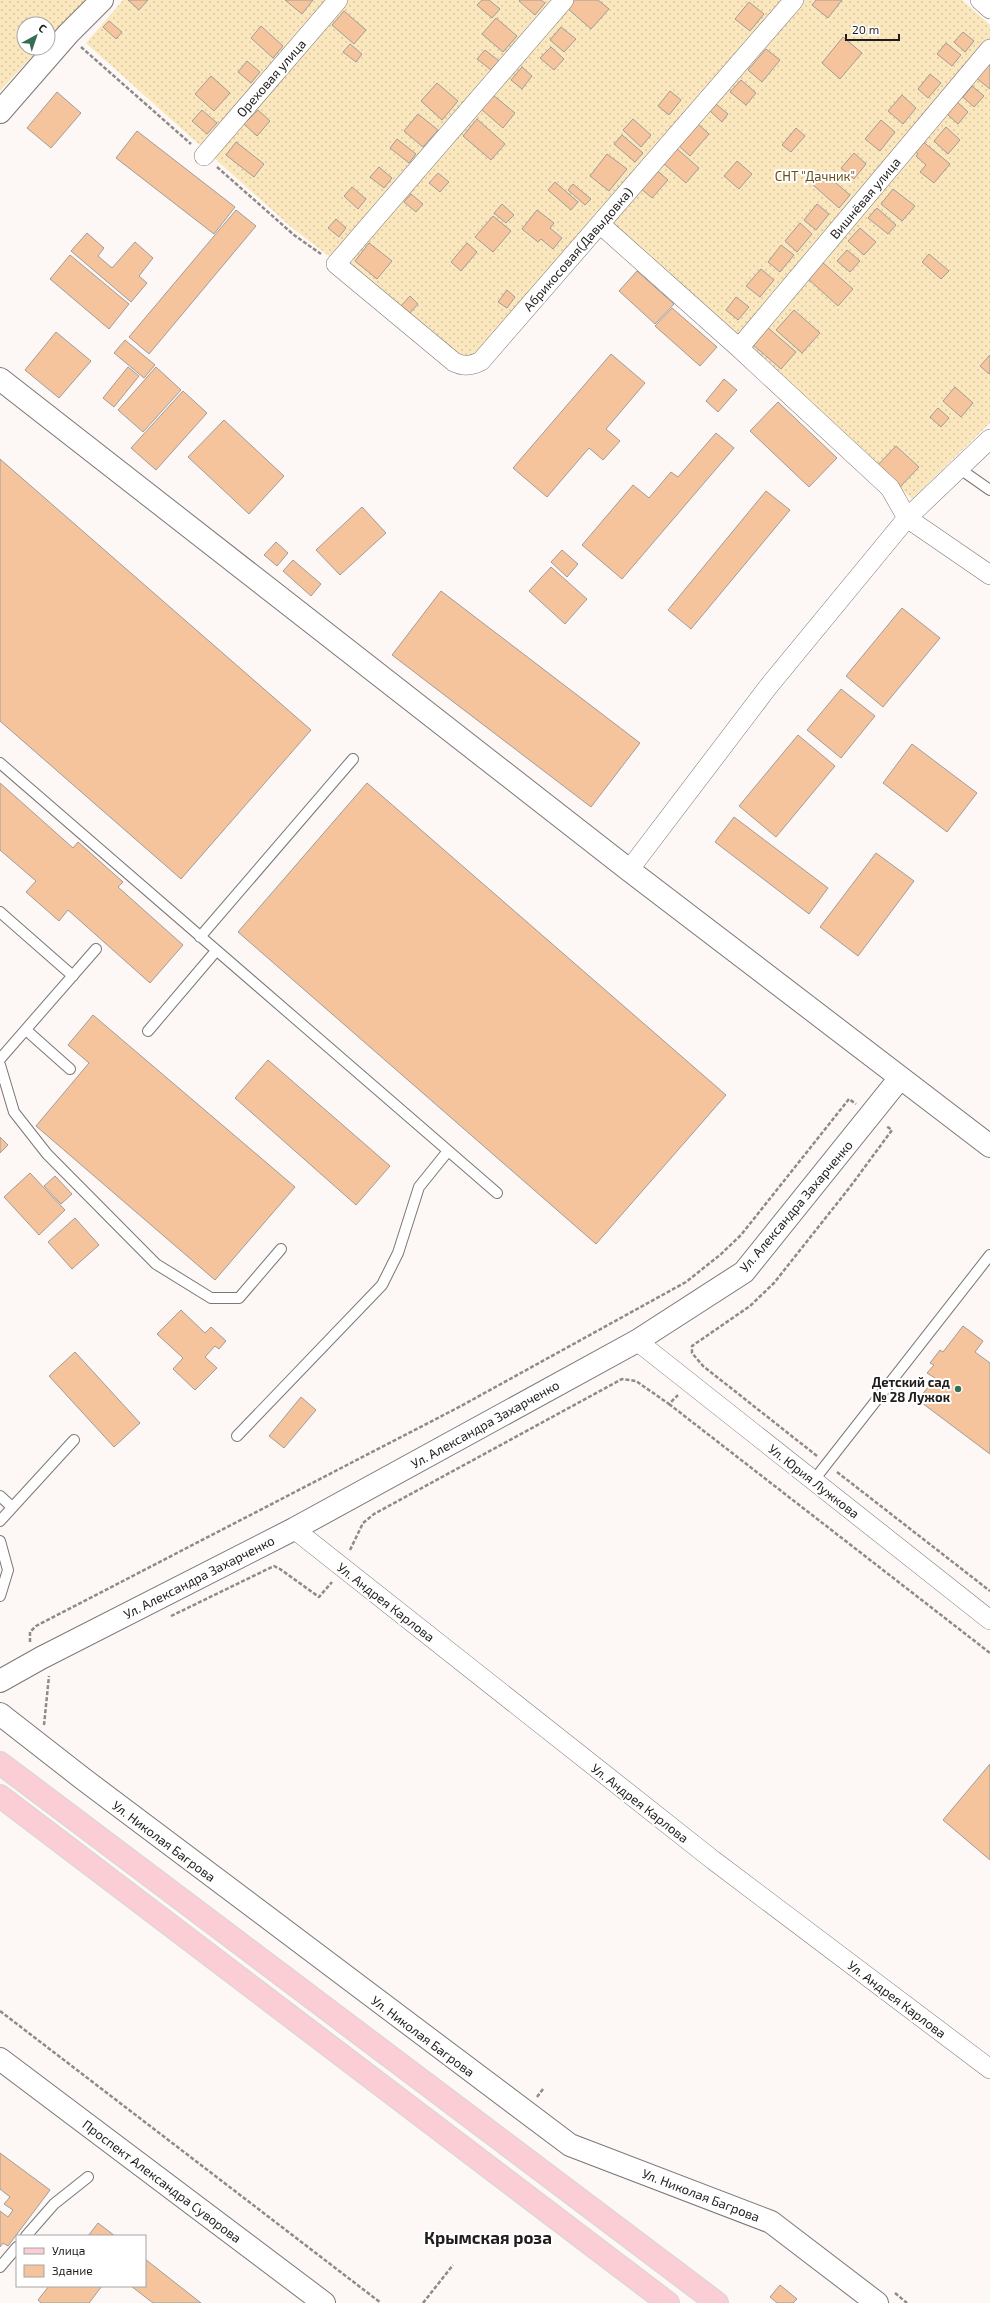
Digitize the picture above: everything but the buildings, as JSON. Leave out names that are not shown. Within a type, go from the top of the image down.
[{"type":"main road","points":[[0,1763],[717,2303]]},
{"type":"main road","points":[[0,1796],[668,2303]]},
{"type":"street","points":[[1,109],[68,34],[102,0]]},
{"type":"street","name":"Ореховая улица","points":[[204,156],[338,0]]},
{"type":"street","points":[[336,264],[564,0]]},
{"type":"street","name":"Абрикосовая(Давыдовка)","points":[[336,264],[454,362],[468,366],[481,361],[794,0]]},
{"type":"street","points":[[980,0],[990,9]]},
{"type":"street","name":"Вишнёвая улица","points":[[739,348],[990,48]]},
{"type":"street","points":[[600,224],[739,348],[890,488],[907,518],[990,575]]},
{"type":"street","points":[[0,379],[628,870],[990,1146]]},
{"type":"street","points":[[628,870],[768,688],[907,518],[960,470],[990,439]]},
{"type":"street","name":"Ул. Александра Захарченко","points":[[0,1681],[45,1667],[637,1341],[744,1272],[900,1078]]},
{"type":"street","name":"Ул. Юрия Лужкова","points":[[637,1341],[990,1620]]},
{"type":"street","name":"Ул. Андрея Карлова","points":[[294,1529],[713,1860],[990,2070]]},
{"type":"street","name":"Ул. Николая Багрова","points":[[0,1714],[82,1778],[570,2145],[771,2222],[877,2303]]},
{"type":"street","name":"Проспект Александра Суворова","points":[[0,2059],[324,2303]]},
{"type":"lane","points":[[960,470],[990,490]]},
{"type":"lane","points":[[200,937],[353,759]]},
{"type":"lane","points":[[0,763],[497,1193]]},
{"type":"lane","points":[[0,912],[73,976]]},
{"type":"lane","points":[[0,1059],[96,949]]},
{"type":"lane","points":[[148,1031],[216,950]]},
{"type":"lane","points":[[26,1030],[70,1069]]},
{"type":"lane","points":[[0,1065],[14,1112],[47,1154],[156,1264],[211,1298],[239,1298],[280,1249]]},
{"type":"lane","points":[[237,1436],[382,1285],[398,1253],[419,1187],[448,1150]]},
{"type":"lane","points":[[814,1480],[990,1255]]},
{"type":"lane","points":[[0,1521],[74,1440]]},
{"type":"lane","points":[[0,1496],[12,1507]]},
{"type":"lane","points":[[0,1540],[8,1570],[0,1596]]},
{"type":"lane","points":[[27,2235],[54,2204],[88,2177]]},
{"type":"lane","points":[[0,2267],[16,2248]]},
{"type":"path","points":[[68,34],[294,235],[336,264]]},
{"type":"path","points":[[56,1673],[45,1667],[30,1642],[30,1632],[36,1626],[454,1410],[686,1282],[720,1255],[741,1234],[849,1099],[892,1130],[850,1187],[774,1283],[750,1306],[692,1346],[692,1352],[703,1366],[990,1591]]},
{"type":"path","points":[[669,1404],[703,1366]]},
{"type":"path","points":[[169,1617],[274,1566],[319,1597],[343,1568],[355,1535],[370,1517],[622,1379],[636,1381],[669,1404],[990,1653]]},
{"type":"path","points":[[44,1728],[45,1667]]},
{"type":"path","points":[[0,2012],[381,2303]]},
{"type":"path","points":[[423,2303],[452,2265]]},
{"type":"green space","points":[[0,0],[87,0],[56,32],[56,16],[16,16],[16,56],[33,56],[0,91]]},
{"type":"green space","name":"СНТ \"Дачник\"","points":[[123,0],[962,0],[990,25],[990,423],[912,499],[597,217],[484,351],[470,356],[457,354],[291,227],[86,43]]},
{"type":"place","name":"Детский сад № 28 Лужок","points":[[958,1389]]},
{"type":"district","name":"Крымская роза","points":[[488,2237]]}]
